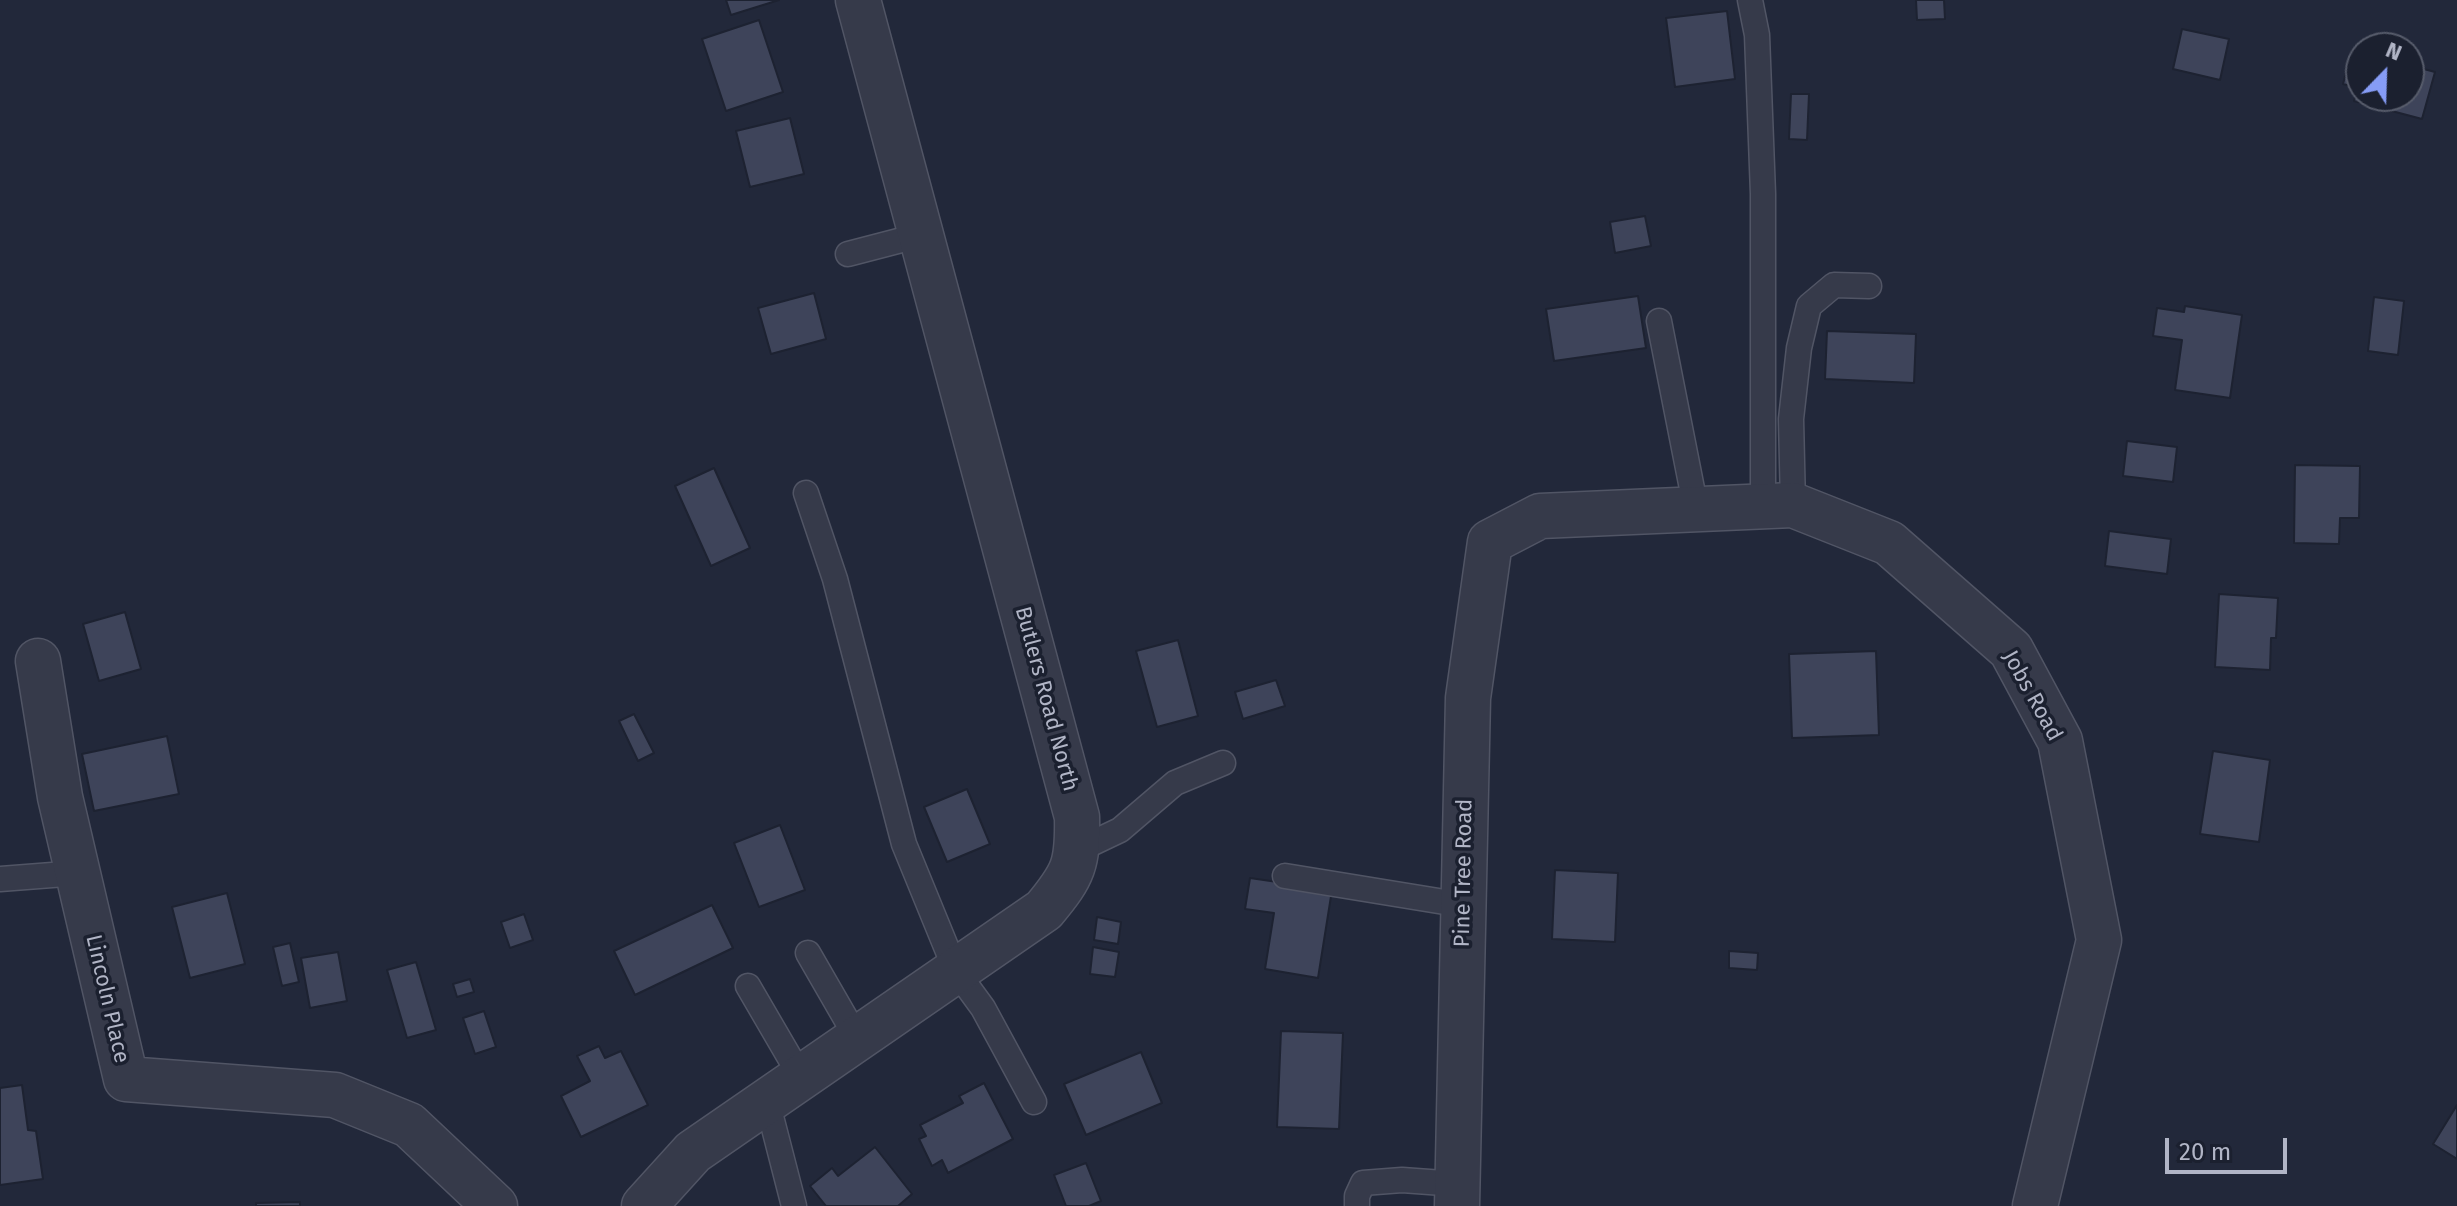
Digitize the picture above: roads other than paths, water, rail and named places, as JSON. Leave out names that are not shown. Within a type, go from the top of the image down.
[{"type":"street","name":"Butlers Road North","points":[[644,1206],[693,1152],[1044,910],[1067,883],[1078,850],[1077,817],[858,0]]},
{"type":"street","name":"Jobs Road","points":[[1490,542],[1540,516],[1778,506],[1889,543],[2011,650],[2060,741],[2099,940],[2035,1206]]},
{"type":"street","name":"Pine Tree Road","points":[[1457,1195],[1468,698],[1490,542]]},
{"type":"street","name":"Lincoln Place","points":[[38,661],[49,740],[126,1079],[335,1095],[409,1125],[495,1206]]},
{"type":"lane","points":[[1750,0],[1757,35],[1778,506]]},
{"type":"lane","points":[[848,254],[921,235]]},
{"type":"lane","points":[[1778,506],[1799,348],[1809,306],[1834,285],[1869,286]]},
{"type":"lane","points":[[1659,321],[1696,509]]},
{"type":"lane","points":[[806,493],[835,579],[904,844],[956,971],[983,1008],[1034,1102]]},
{"type":"lane","points":[[1078,850],[1120,830],[1175,783],[1223,763]]},
{"type":"lane","points":[[0,879],[78,873]]},
{"type":"lane","points":[[1285,876],[1463,905]]},
{"type":"lane","points":[[808,953],[857,1038]]},
{"type":"lane","points":[[748,986],[784,1089],[794,1206]]},
{"type":"lane","points":[[1357,1206],[1357,1196],[1363,1183],[1402,1180],[1457,1195]]}]
